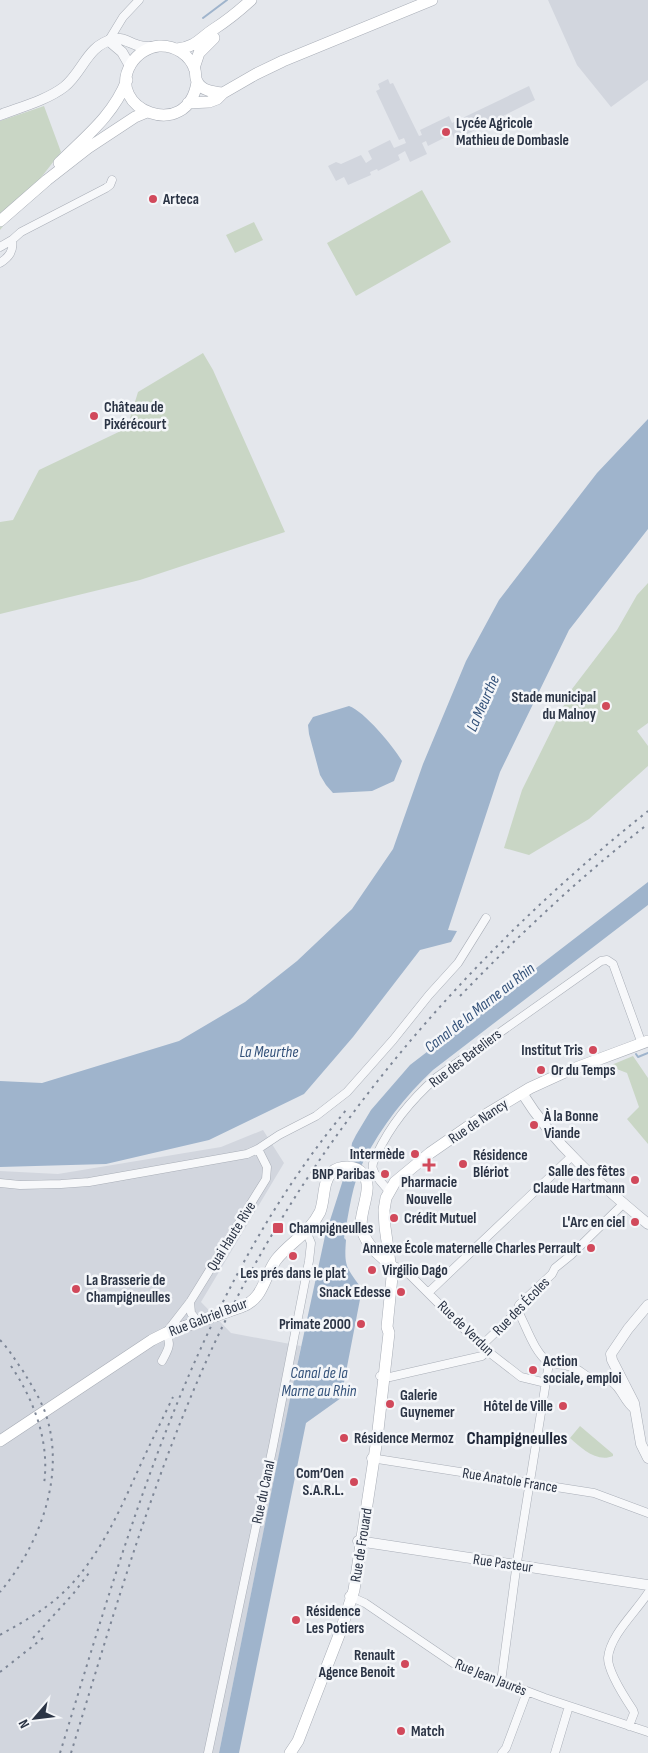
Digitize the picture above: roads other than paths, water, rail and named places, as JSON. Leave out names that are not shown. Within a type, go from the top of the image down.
[{"type":"main road","points":[[46,180],[58,164],[97,126],[116,103],[127,80],[130,66],[142,51],[160,46],[178,49],[193,46],[226,22],[251,0]]},
{"type":"main road","points":[[188,103],[209,102],[217,99],[223,93],[266,69],[302,52],[432,0]]},
{"type":"main road","points":[[194,68],[199,53],[217,35],[226,22]]},
{"type":"main road","points":[[127,80],[134,102],[147,112],[154,115],[169,115],[183,109],[196,90],[197,82],[190,60],[178,49]]},
{"type":"main road","points":[[197,82],[209,91],[223,93]]},
{"type":"main road","points":[[0,221],[46,180],[97,142],[135,117],[147,112]]},
{"type":"main road","name":"Rue de Nancy","points":[[389,1191],[395,1182],[430,1153],[522,1092],[547,1079],[645,1042]]},
{"type":"main road","name":"Rue Gabriel Bour","points":[[0,1440],[145,1344],[166,1333],[252,1302],[260,1292],[274,1262],[306,1232],[321,1208],[327,1180],[334,1171],[344,1166],[362,1172],[366,1179],[368,1186],[361,1223],[366,1238]]},
{"type":"main road","points":[[389,1191],[384,1210],[386,1238],[391,1265]]},
{"type":"main road","points":[[366,1238],[386,1238]]},
{"type":"main road","points":[[366,1238],[375,1252],[391,1265]]},
{"type":"main road","name":"Rue de Frouard","points":[[290,1753],[298,1741],[341,1630],[350,1596],[360,1542],[389,1333],[387,1327],[392,1281],[391,1265]]},
{"type":"street","points":[[108,41],[123,17],[139,0]]},
{"type":"street","points":[[0,115],[63,88],[94,49],[108,41],[118,39],[140,46],[151,47]]},
{"type":"street","points":[[108,41],[122,52],[130,66]]},
{"type":"street","points":[[97,126],[97,142]]},
{"type":"street","points":[[0,247],[21,232],[106,188],[112,180]]},
{"type":"street","points":[[0,263],[10,256],[12,240]]},
{"type":"street","points":[[0,1183],[20,1185],[89,1182],[246,1154],[258,1149],[279,1135],[316,1116],[347,1092],[458,963],[486,918]]},
{"type":"street","name":"Rue des Bateliers","points":[[389,1191],[376,1176],[372,1169],[372,1164],[381,1145],[398,1119],[416,1097],[437,1077],[601,961],[610,961],[613,964],[645,1042]]},
{"type":"street","points":[[522,1092],[540,1121],[572,1156],[604,1188],[648,1224]]},
{"type":"street","name":"Quai Haute Rive","points":[[166,1333],[190,1302],[266,1179],[267,1167],[258,1149]]},
{"type":"street","points":[[429,1292],[572,1156]]},
{"type":"street","name":"Rue des Écoles","points":[[382,1376],[390,1377],[482,1356],[485,1348],[518,1311],[519,1305],[624,1203]]},
{"type":"street","name":"Rue du Canal","points":[[208,1753],[310,1260],[311,1243],[306,1232]]},
{"type":"street","name":"Rue de Verdun","points":[[391,1265],[405,1270],[485,1348],[521,1377],[546,1382]]},
{"type":"street","points":[[190,1302],[194,1323]]},
{"type":"street","points":[[648,1305],[611,1354],[612,1360],[634,1403],[641,1444],[648,1458]]},
{"type":"street","points":[[184,1310],[186,1318],[194,1323]]},
{"type":"street","points":[[518,1311],[540,1354],[549,1363],[570,1367],[586,1376],[600,1377],[612,1382],[634,1409]]},
{"type":"street","points":[[162,1361],[170,1346],[166,1333]]},
{"type":"street","points":[[501,1682],[517,1565],[549,1363]]},
{"type":"street","name":"Rue Anatole France","points":[[372,1458],[594,1493],[648,1512]]},
{"type":"street","name":"Rue Pasteur","points":[[360,1542],[648,1585]]},
{"type":"street","points":[[629,1726],[634,1713],[612,1673],[608,1658],[615,1638],[648,1593]]},
{"type":"street","name":"Rue Jean Jaurès","points":[[350,1596],[365,1603],[453,1663],[527,1692],[648,1732]]},
{"type":"street","points":[[502,1753],[506,1748],[527,1692]]},
{"type":"street","points":[[555,1753],[570,1706]]},
{"type":"water","name":"La Meurthe","points":[[648,419],[648,529],[569,630],[500,772],[448,930],[457,931],[451,942],[420,950],[353,1037],[304,1094],[209,1140],[106,1164],[0,1167],[0,1081],[42,1083],[179,1041],[245,1002],[297,961],[352,909],[393,849],[423,764],[466,661],[499,600],[597,473]]},
{"type":"water","points":[[349,706],[370,722],[402,761],[394,781],[372,791],[333,793],[320,775],[308,725],[313,717]]},
{"type":"water","name":"Canal de la Marne au Rhin","points":[[648,882],[648,905],[433,1070],[395,1112],[378,1135],[364,1160],[354,1188],[344,1238],[346,1240],[345,1256],[347,1266],[362,1289],[341,1398],[306,1423],[239,1753],[219,1753],[291,1394],[325,1236],[350,1158],[352,1143],[371,1110],[410,1065]]},
{"type":"waterway","points":[[203,18],[227,0]]},
{"type":"waterway","points":[[636,1054],[638,1057],[648,1053]]},
{"type":"railway","points":[[71,1753],[131,1561],[182,1419],[201,1373],[240,1291],[285,1213],[335,1137],[390,1065],[450,996],[512,931],[579,869],[648,811]]},
{"type":"railway","points":[[460,996],[551,907],[648,824]]},
{"type":"railway","points":[[60,1753],[112,1584],[141,1499],[172,1416],[207,1335],[247,1256],[294,1180],[347,1109]]},
{"type":"railway","points":[[0,1340],[23,1371],[42,1406],[47,1418],[52,1441],[53,1464],[45,1510],[37,1533],[14,1574],[0,1592]]},
{"type":"railway","points":[[11,1366],[27,1393],[38,1422],[45,1453],[44,1484]]},
{"type":"railway","points":[[0,1635],[55,1600],[69,1587],[92,1559],[111,1527],[173,1397]]},
{"type":"railway","points":[[33,1638],[73,1594],[89,1573]]},
{"type":"railway","points":[[0,1672],[43,1638]]},
{"type":"place","name":"Lycée Agricole Mathieu de Dombasle","points":[[446,132]]},
{"type":"place","name":"Arteca","points":[[153,199]]},
{"type":"place","name":"Château de Pixérécourt","points":[[94,416]]},
{"type":"place","name":"Stade municipal du Malnoy","points":[[606,706]]},
{"type":"place","name":"Institut Tris","points":[[593,1050]]},
{"type":"place","name":"Or du Temps","points":[[541,1070]]},
{"type":"place","name":"À la Bonne Viande","points":[[534,1125]]},
{"type":"place","name":"Intermède","points":[[415,1154]]},
{"type":"place","name":"Résidence Blériot","points":[[463,1164]]},
{"type":"place","name":"Pharmacie Nouvelle","points":[[429,1165]]},
{"type":"place","name":"BNP Paribas","points":[[385,1174]]},
{"type":"place","name":"Salle des fêtes Claude Hartmann","points":[[635,1180]]},
{"type":"place","name":"Crédit Mutuel","points":[[394,1218]]},
{"type":"place","name":"L'Arc en ciel","points":[[635,1222]]},
{"type":"place","name":"Champigneulles","points":[[278,1228]]},
{"type":"place","name":"Annexe École maternelle Charles Perrault","points":[[591,1248]]},
{"type":"place","name":"Les prés dans le plat","points":[[293,1256]]},
{"type":"place","name":"Virgilio Dago","points":[[372,1270]]},
{"type":"place","name":"La Brasserie de Champigneulles","points":[[76,1289]]},
{"type":"place","name":"Snack Edesse","points":[[401,1292]]},
{"type":"place","name":"Primate 2000","points":[[361,1324]]},
{"type":"place","name":"Action sociale, emploi","points":[[533,1370]]},
{"type":"place","name":"Galerie Guynemer","points":[[390,1404]]},
{"type":"place","name":"Hôtel de Ville","points":[[563,1406]]},
{"type":"place","name":"Résidence Mermoz","points":[[344,1438]]},
{"type":"place","name":"Com’Oen S.A.R.L.","points":[[354,1482]]},
{"type":"place","name":"Résidence Les Potiers","points":[[296,1620]]},
{"type":"place","name":"Renault Agence Benoit","points":[[405,1664]]},
{"type":"place","name":"Match","points":[[401,1731]]},
{"type":"district","name":"Champigneulles","points":[[517,1438]]}]
